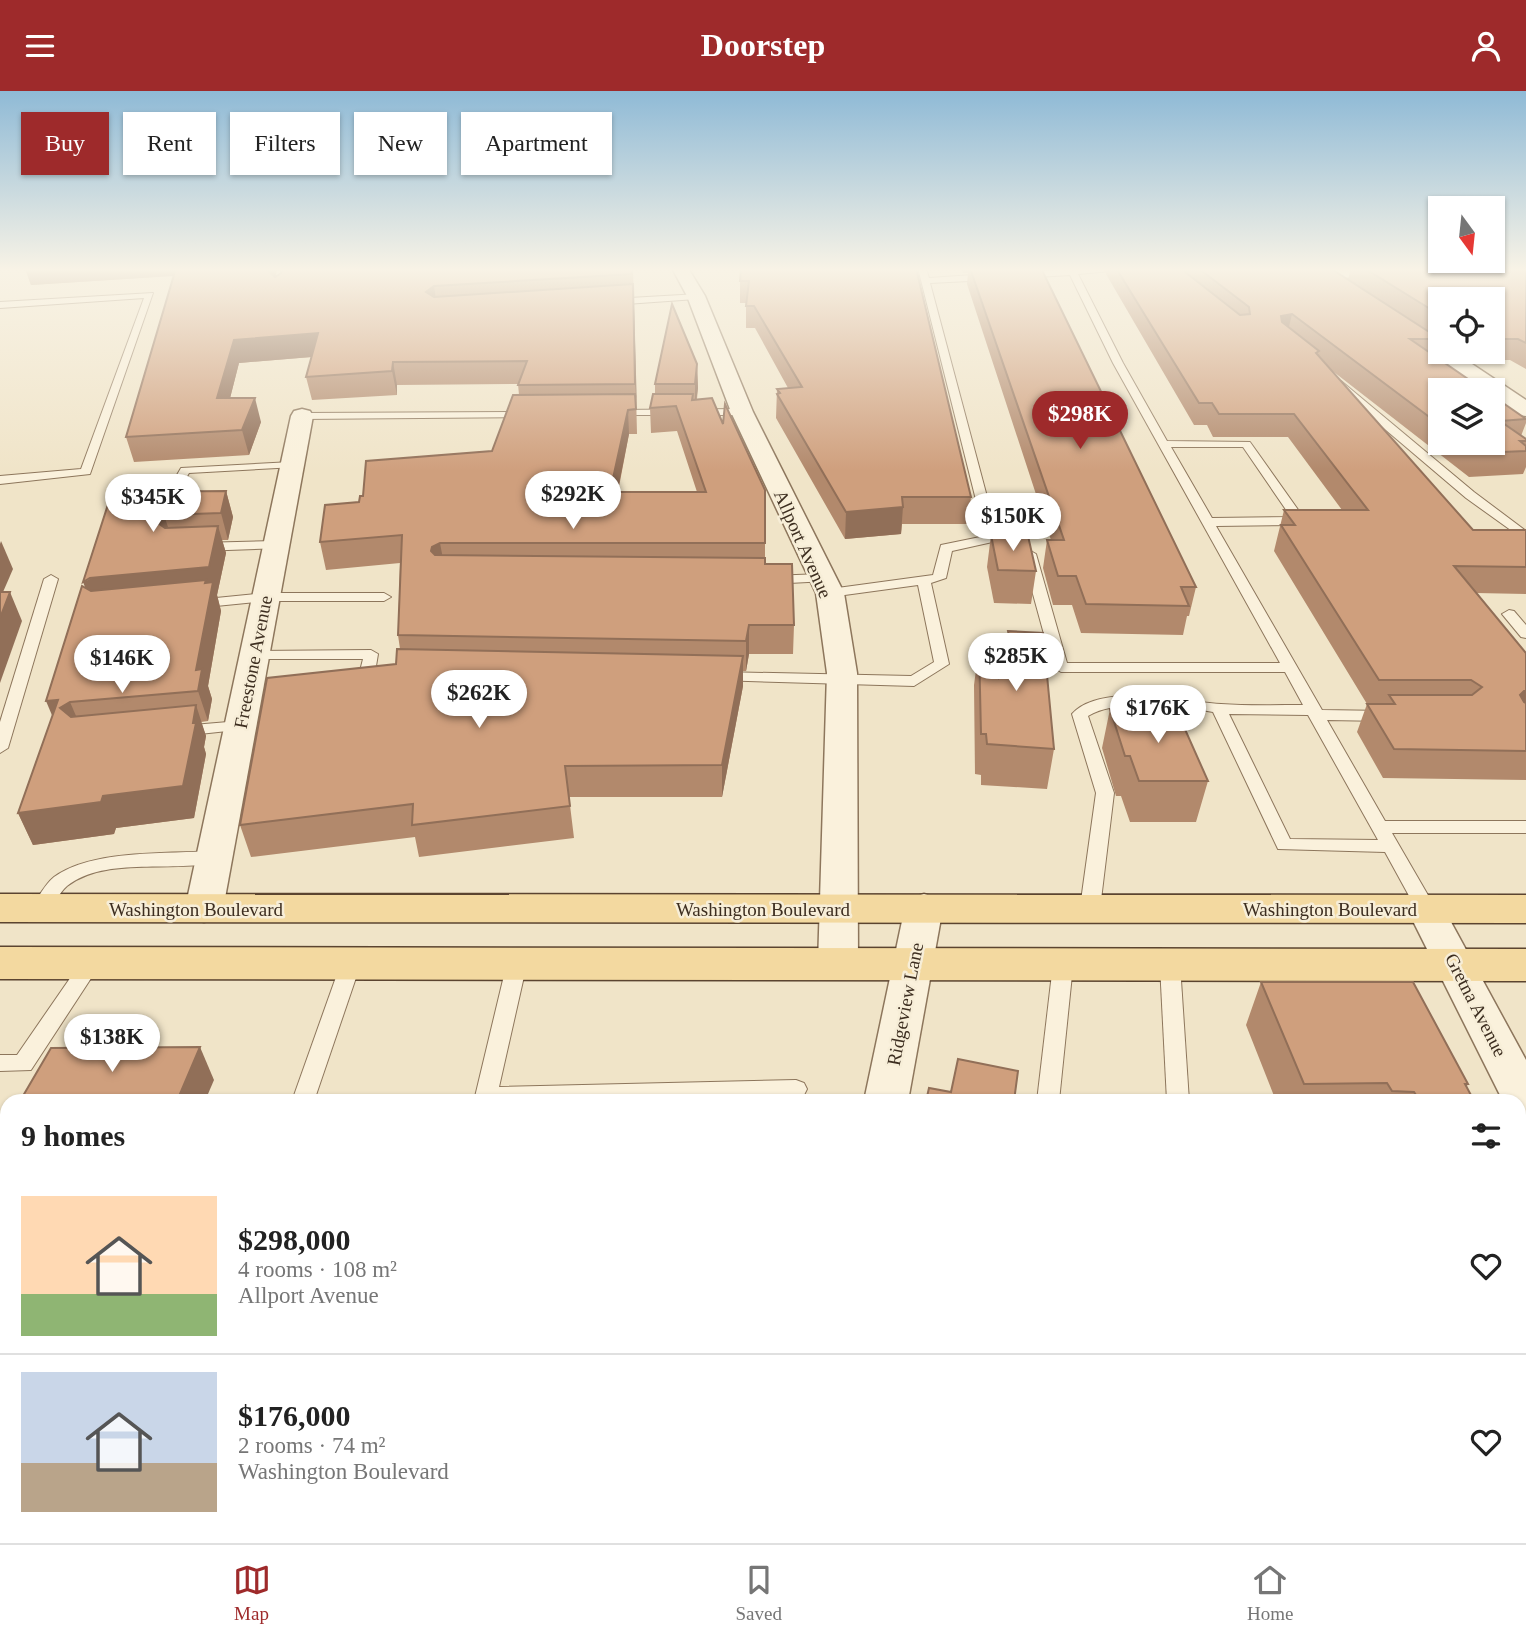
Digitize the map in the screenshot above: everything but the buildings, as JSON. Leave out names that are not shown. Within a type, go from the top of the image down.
[{"type":"main road","name":"Washington Boulevard","points":[[0,908],[1526,909]]},
{"type":"main road","points":[[0,963],[1526,965]]},
{"type":"street","name":"Allport Avenue","points":[[712,336],[742,412],[826,585],[842,678],[841,909],[838,965]]},
{"type":"street","points":[[1460,364],[1482,378]]},
{"type":"street","points":[[1505,382],[1526,383]]},
{"type":"street","points":[[1505,395],[1526,410]]},
{"type":"street","name":"Freestone Avenue","points":[[204,909],[302,416]]},
{"type":"street","name":"Ridgeview Lane","points":[[887,1094],[924,908]]},
{"type":"street","name":"Gretna Avenue","points":[[1426,909],[1522,1094]]},
{"type":"lane","points":[[0,480],[86,473],[135,336]]},
{"type":"lane","points":[[942,336],[1004,541]]},
{"type":"lane","points":[[1105,336],[1426,909]]},
{"type":"lane","points":[[1322,371],[1470,495],[1526,537]]},
{"type":"lane","points":[[604,413],[742,412]]},
{"type":"lane","points":[[302,416],[536,414]]},
{"type":"lane","points":[[1164,444],[1246,445],[1300,521],[1208,522]]},
{"type":"lane","points":[[166,504],[185,470],[292,465]]},
{"type":"lane","points":[[750,580],[826,585],[939,578],[946,548],[1004,541],[1027,547],[1061,667],[1290,668]]},
{"type":"lane","points":[[186,548],[276,545]]},
{"type":"lane","points":[[0,748],[3,727],[51,579]]},
{"type":"lane","points":[[703,676],[914,681],[942,664],[924,580]]},
{"type":"lane","points":[[184,605],[266,597],[384,597]]},
{"type":"lane","points":[[1526,614],[1509,614],[1526,634]]},
{"type":"lane","points":[[255,655],[371,654],[368,671],[410,671]]},
{"type":"lane","points":[[1090,908],[1105,793],[1080,714],[1093,706],[1195,703],[1219,709],[1408,716]]},
{"type":"lane","points":[[1219,709],[1284,845],[1390,845]]},
{"type":"lane","points":[[162,733],[240,726]]},
{"type":"lane","points":[[1380,827],[1526,827]]},
{"type":"lane","points":[[41,908],[60,882],[75,873],[98,866],[215,857]]},
{"type":"lane","points":[[0,1063],[23,1063],[91,963]]},
{"type":"lane","points":[[305,1094],[351,963]]},
{"type":"lane","points":[[486,1094],[517,963]]},
{"type":"lane","points":[[1049,1094],[1063,965]]},
{"type":"lane","points":[[1170,965],[1178,1094]]},
{"type":"lane","points":[[623,1094],[796,1089]]}]
